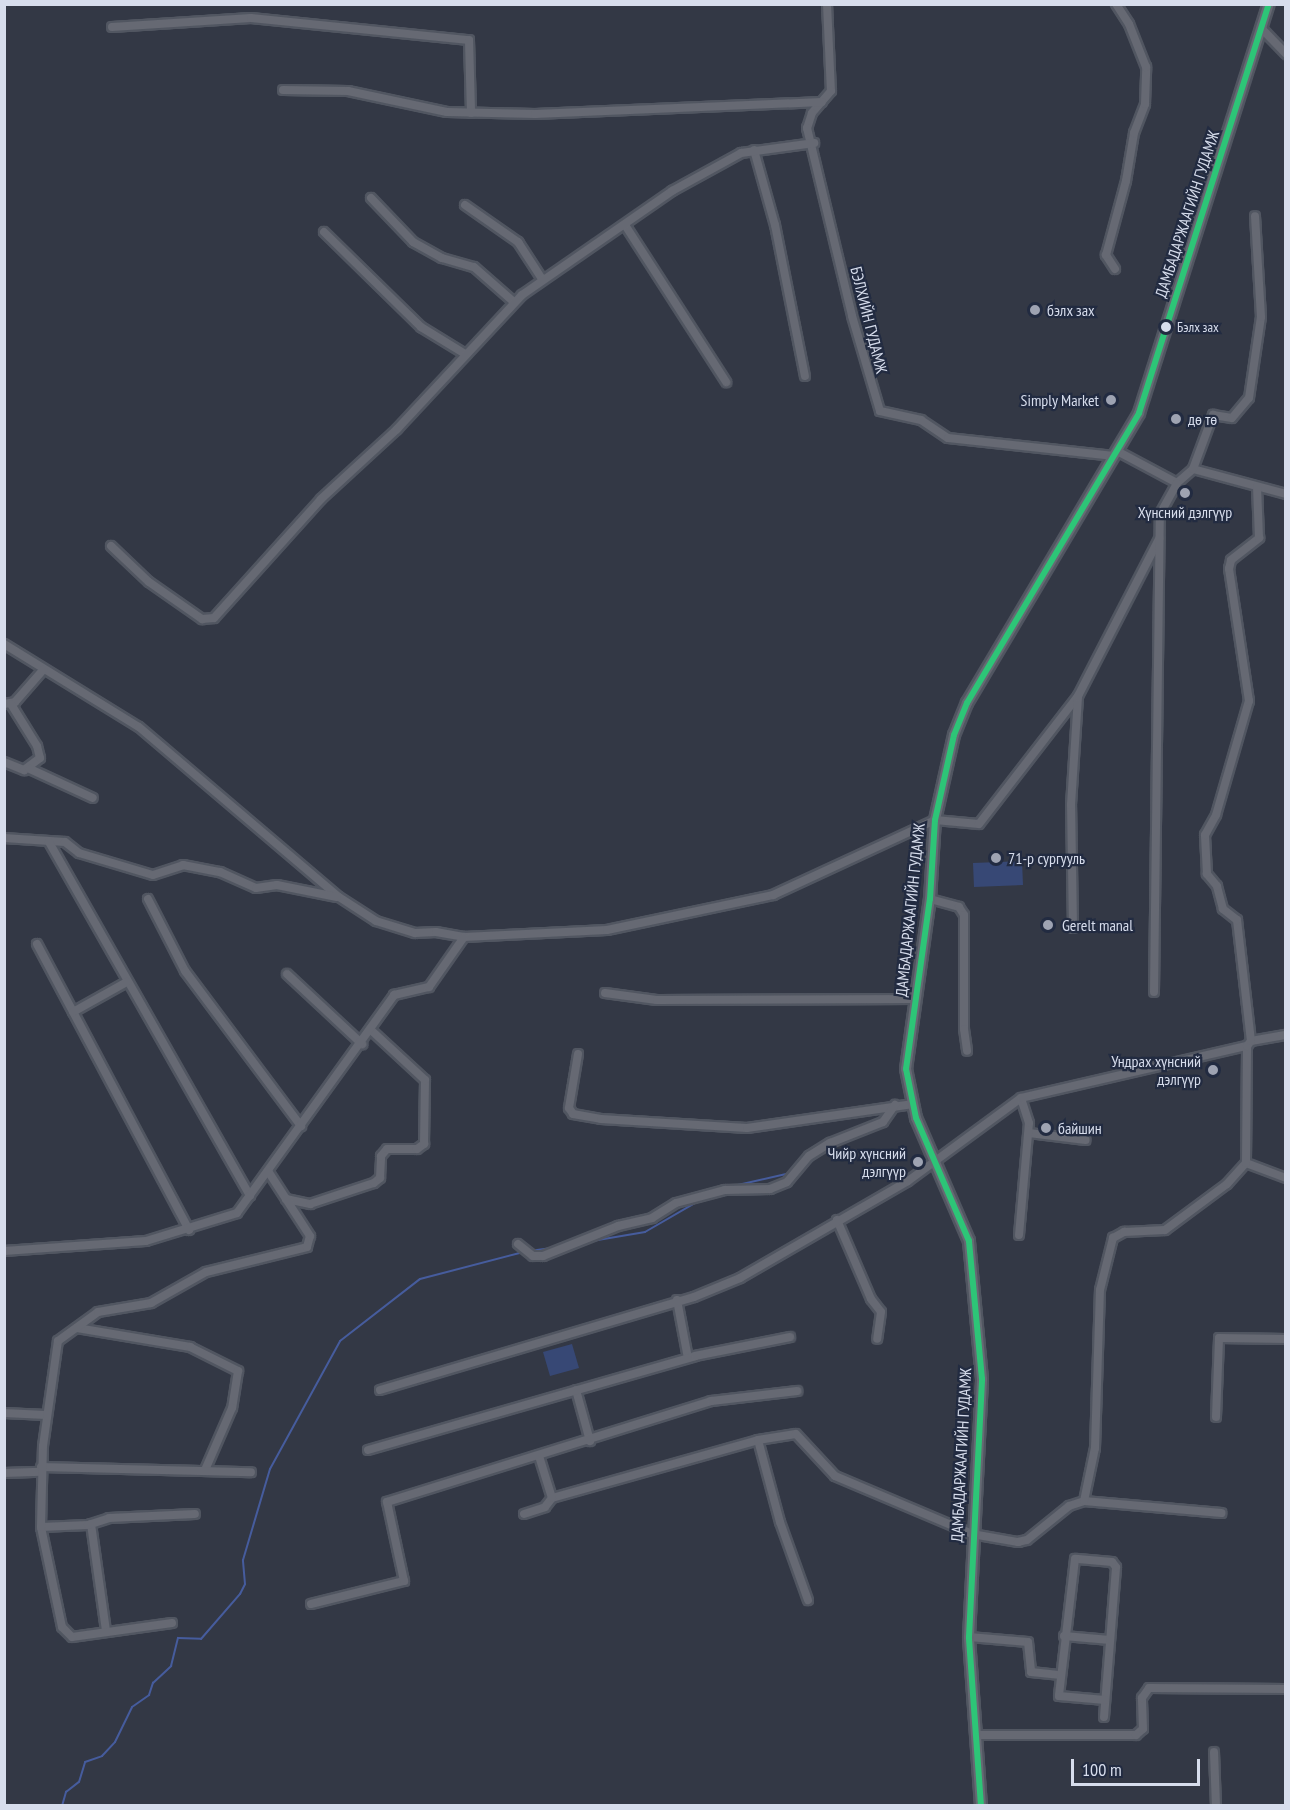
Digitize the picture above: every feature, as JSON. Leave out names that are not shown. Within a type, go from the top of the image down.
[{"type":"main road","name":"ДАМБАДАРЖААГИЙН ГУДАМЖ","points":[[981,1806],[969,1637],[972,1534],[982,1379],[969,1240],[937,1159],[916,1118],[906,1069],[930,900],[935,820],[954,735],[967,703],[1139,413],[1269,4]]},
{"type":"street","name":"БЭЛХИЙН ГУДАМЖ","points":[[827,4],[831,91],[808,120],[852,316],[880,411],[921,420],[948,438],[1116,454]]},
{"type":"street","points":[[1115,269],[1106,255],[1126,181],[1134,132],[1145,104],[1146,67],[1130,24],[1116,4]]},
{"type":"street","points":[[112,27],[251,18],[470,40],[471,113]]},
{"type":"street","points":[[1262,28],[1286,54]]},
{"type":"street","points":[[283,90],[348,91],[447,112],[471,113],[535,114],[822,102]]},
{"type":"street","points":[[111,546],[149,582],[184,607],[202,619],[214,618],[321,499],[397,429],[514,302],[542,279],[625,225],[672,191],[754,150],[814,144]]},
{"type":"street","points":[[754,150],[775,225],[805,376]]},
{"type":"street","points":[[371,198],[413,242],[442,258],[474,267],[514,302]]},
{"type":"street","points":[[465,205],[518,242],[542,279]]},
{"type":"street","points":[[1154,992],[1160,514],[1177,483],[1193,469],[1213,415],[1232,418],[1249,398],[1261,317],[1255,216]]},
{"type":"street","points":[[625,225],[726,382]]},
{"type":"street","points":[[324,232],[421,327],[465,354]]},
{"type":"street","points":[[1116,454],[1177,483]]},
{"type":"street","points":[[1193,469],[1286,494]]},
{"type":"street","points":[[1084,1502],[1095,1448],[1100,1290],[1113,1238],[1124,1232],[1166,1230],[1227,1184],[1246,1163],[1249,1043],[1237,920],[1223,909],[1218,886],[1207,874],[1205,835],[1216,815],[1249,701],[1229,569],[1231,560],[1259,538],[1257,487]]},
{"type":"street","points":[[4,644],[139,727],[339,897],[376,921],[415,933],[436,932],[464,938],[607,930],[773,895],[935,820],[979,824],[1078,696],[1160,537]]},
{"type":"street","points":[[30,769],[40,758],[37,746],[8,704],[43,670]]},
{"type":"street","points":[[1073,928],[1071,804],[1078,696]]},
{"type":"street","points":[[4,762],[30,769],[93,798]]},
{"type":"street","points":[[4,837],[65,842],[79,853],[153,875],[183,865],[220,872],[256,888],[277,885],[339,897]]},
{"type":"street","points":[[49,842],[250,1196]]},
{"type":"street","points":[[148,899],[185,971],[301,1126]]},
{"type":"street","points":[[930,900],[959,907],[964,915],[967,1051]]},
{"type":"street","points":[[4,1251],[146,1241],[189,1230],[237,1213],[372,1031],[394,995],[429,987],[464,938]]},
{"type":"street","points":[[37,944],[189,1230]]},
{"type":"street","points":[[287,974],[362,1044]]},
{"type":"street","points":[[73,1012],[127,982]]},
{"type":"street","points":[[605,993],[657,1000],[916,999]]},
{"type":"street","points":[[286,1199],[310,1204],[374,1183],[380,1179],[381,1156],[387,1149],[417,1149],[424,1144],[425,1080],[372,1031]]},
{"type":"street","points":[[380,1390],[677,1300],[740,1278],[908,1181],[1021,1098],[1286,1035]]},
{"type":"street","points":[[578,1054],[569,1108],[573,1114],[591,1117],[747,1128],[913,1104]]},
{"type":"street","points":[[1019,1235],[1029,1133],[1021,1098]]},
{"type":"street","points":[[521,1246],[533,1256],[551,1254],[618,1226],[652,1218],[676,1203],[725,1190],[771,1189],[787,1182],[809,1156],[830,1143],[883,1122],[895,1106]]},
{"type":"street","points":[[1029,1133],[1086,1140]]},
{"type":"street","points":[[1246,1163],[1286,1178]]},
{"type":"street","points":[[172,1623],[72,1636],[66,1634],[41,1527],[41,1469],[46,1415],[58,1341],[98,1312],[157,1301],[206,1272],[307,1247],[310,1236],[268,1172]]},
{"type":"street","points":[[837,1220],[871,1299],[881,1312],[877,1339]]},
{"type":"street","points":[[677,1300],[688,1358]]},
{"type":"street","points":[[77,1328],[190,1347],[238,1371],[232,1408],[205,1470]]},
{"type":"street","points":[[368,1449],[688,1358],[790,1337]]},
{"type":"street","points":[[1216,1417],[1219,1338],[1286,1340]]},
{"type":"street","points":[[576,1390],[590,1441]]},
{"type":"street","points":[[311,1604],[404,1581],[387,1502],[539,1456],[586,1439],[590,1441],[711,1401],[797,1391]]},
{"type":"street","points":[[4,1413],[46,1415]]},
{"type":"street","points":[[524,1514],[545,1507],[552,1498],[758,1440],[800,1435],[835,1476],[972,1534],[1017,1542],[1027,1540],[1069,1506],[1084,1502],[1221,1513]]},
{"type":"street","points":[[758,1440],[780,1522],[808,1600]]},
{"type":"street","points":[[539,1456],[552,1498]]},
{"type":"street","points":[[4,1473],[41,1469],[251,1472]]},
{"type":"street","points":[[41,1527],[91,1524],[109,1518],[195,1514]]},
{"type":"street","points":[[91,1524],[106,1631]]},
{"type":"street","points":[[1104,1717],[1116,1568],[1112,1562],[1073,1560],[1060,1697],[1105,1700]]},
{"type":"street","points":[[1064,1636],[1110,1640]]},
{"type":"street","points":[[969,1637],[1028,1641],[1031,1671],[1061,1675]]},
{"type":"street","points":[[977,1735],[1136,1735],[1143,1729],[1142,1698],[1149,1688],[1286,1689]]},
{"type":"street","points":[[1214,1752],[1216,1806]]},
{"type":"shaded area","points":[[1022,861],[1023,885],[974,887],[973,863]]},
{"type":"shaded area","points":[[572,1344],[579,1368],[550,1376],[543,1352]]},
{"type":"waterway","points":[[729,1187],[790,1173]]},
{"type":"waterway","points":[[586,1242],[645,1232],[702,1199]]},
{"type":"waterway","points":[[530,1251],[557,1247]]},
{"type":"waterway","points":[[62,1806],[66,1792],[79,1782],[85,1762],[102,1756],[115,1742],[132,1707],[149,1695],[153,1683],[171,1666],[178,1638],[201,1639],[240,1594],[245,1584],[243,1560],[270,1469],[340,1341],[420,1279],[524,1252]]},
{"type":"transit line","points":[[981,1806],[969,1637],[982,1379],[969,1241],[916,1118],[906,1069],[930,899],[935,820],[954,735],[967,703],[1139,413],[1269,4]]},
{"type":"place","name":"бэлх зах","points":[[1035,310]]},
{"type":"place","name":"Бэлх зах","points":[[1166,327]]},
{"type":"place","name":"Simply Market","points":[[1111,400]]},
{"type":"place","name":"дө тө","points":[[1176,419]]},
{"type":"place","name":"Хүнсний дэлгүүр","points":[[1185,493]]},
{"type":"place","name":"71-р сургууль","points":[[996,858]]},
{"type":"place","name":"Gerelt manal","points":[[1048,925]]},
{"type":"place","name":"Ундрах хүнсний дэлгүүр","points":[[1213,1070]]},
{"type":"place","name":"байшин","points":[[1046,1128]]},
{"type":"place","name":"Чийр хүнсний дэлгүүр","points":[[918,1162]]}]
